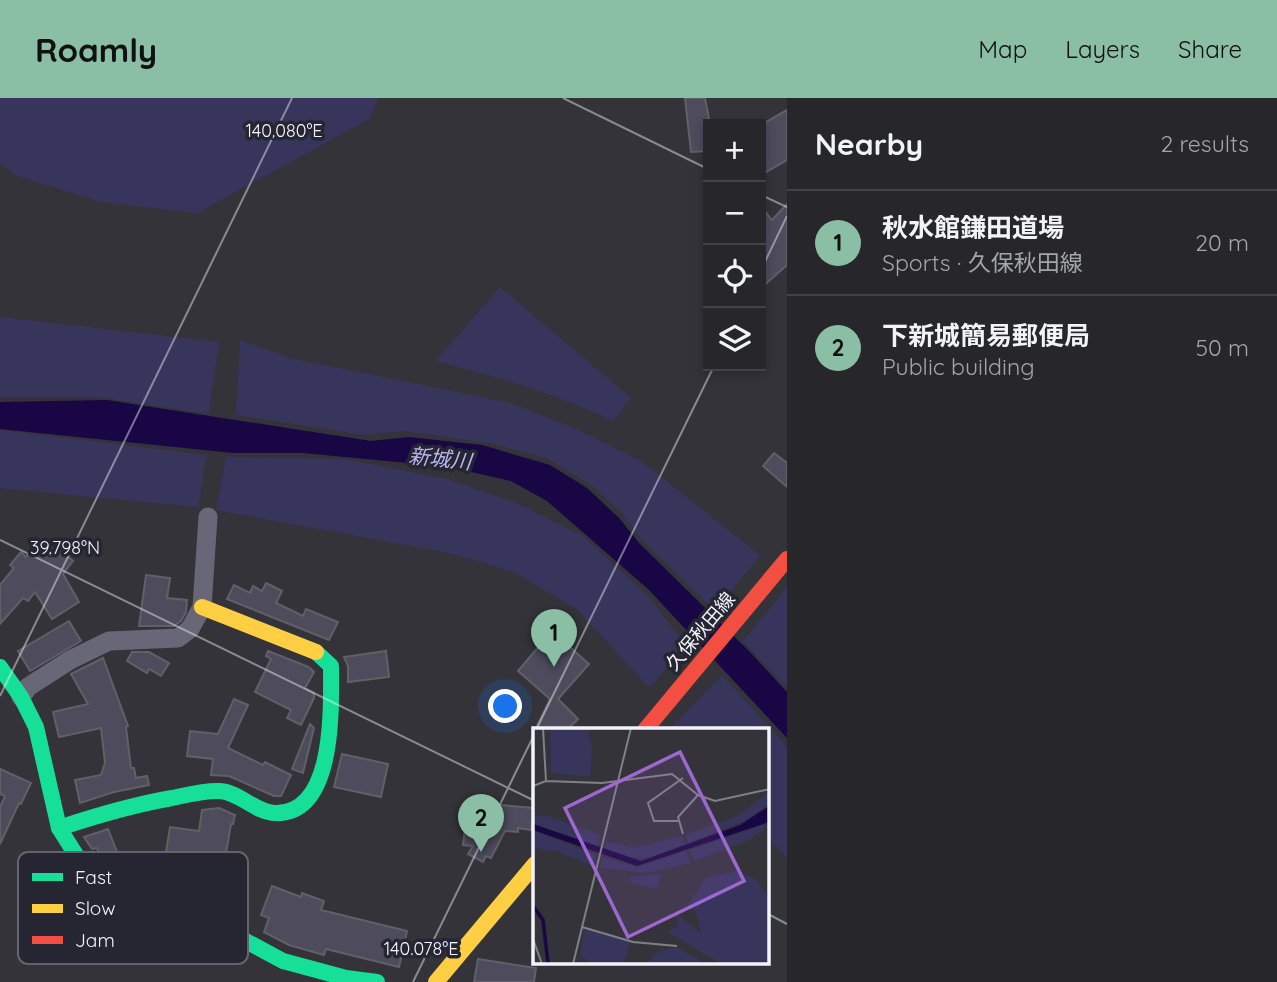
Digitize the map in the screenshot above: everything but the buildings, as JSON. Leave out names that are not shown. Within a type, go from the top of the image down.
[{"type":"street","points":[[22,697],[28,687],[109,641],[178,638],[190,629],[202,607],[208,517]]},
{"type":"street","name":"久保秋田線","points":[[647,728],[782,565]]},
{"type":"street","points":[[59,828],[119,808],[222,791],[270,813],[286,813],[306,803],[317,786],[331,730],[331,666],[319,653],[202,607]]},
{"type":"street","points":[[0,667],[22,697],[36,727],[59,828],[74,852]]},
{"type":"street","points":[[436,982],[533,866]]},
{"type":"street","points":[[248,942],[283,961],[346,978],[377,982]]},
{"type":"shaded area","points":[[0,98],[378,98],[371,118],[197,213],[101,202],[15,175],[0,163]]},
{"type":"shaded area","points":[[500,287],[631,398],[613,421],[526,386],[436,361]]},
{"type":"shaded area","points":[[0,317],[219,342],[209,414],[98,397],[0,397]]},
{"type":"shaded area","points":[[240,340],[294,359],[511,403],[576,429],[642,462],[760,555],[715,611],[643,541],[621,512],[591,485],[548,459],[494,444],[404,431],[363,435],[236,415]]},
{"type":"shaded area","points":[[0,430],[207,455],[198,507],[0,488]]},
{"type":"shaded area","points":[[226,457],[344,459],[447,479],[516,503],[583,536],[647,595],[685,644],[650,688],[576,609],[514,572],[454,554],[216,510]]},
{"type":"shaded area","points":[[787,587],[787,688],[743,641]]},
{"type":"shaded area","points":[[722,675],[787,747],[787,858],[769,838],[769,728],[670,728]]},
{"type":"water","name":"新城川","points":[[107,400],[371,441],[409,437],[482,445],[550,465],[587,488],[619,518],[640,544],[787,692],[787,738],[648,589],[547,501],[511,481],[449,467],[303,453],[233,453],[0,429],[0,402]]},
{"type":"traffic: fast","points":[[59,828],[129,807],[208,791],[227,792],[267,812],[294,809],[309,797],[319,779],[326,756],[331,707],[331,666],[316,652]]},
{"type":"traffic: fast","points":[[0,667],[21,697],[36,727],[59,828],[74,852]]},
{"type":"traffic: fast","points":[[248,942],[283,961],[346,978],[377,982]]},
{"type":"traffic: slow","points":[[202,607],[316,652]]},
{"type":"traffic: slow","points":[[436,982],[533,866]]},
{"type":"traffic: jam","points":[[647,728],[787,559]]},
{"type":"place","name":"秋水館鎌田道場","points":[[554,667]]},
{"type":"place","name":"下新城簡易郵便局","points":[[481,852]]}]
